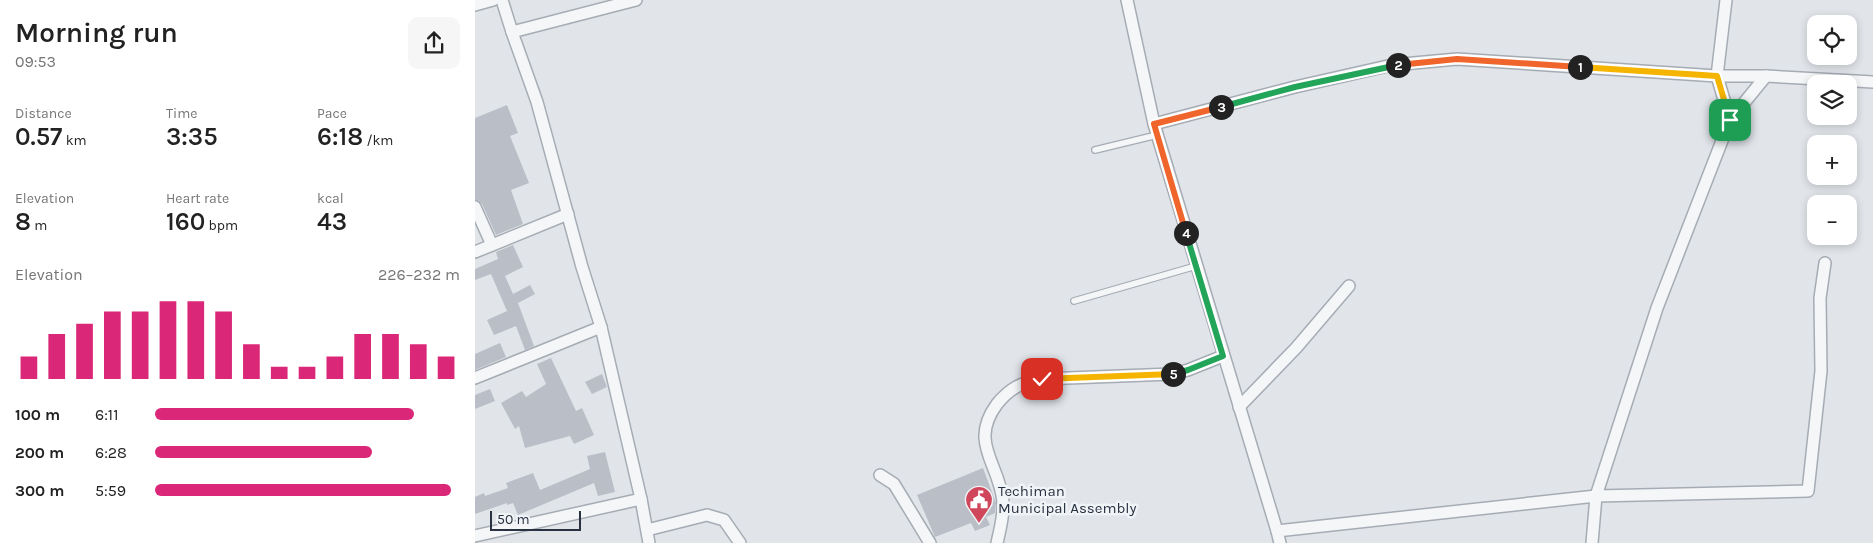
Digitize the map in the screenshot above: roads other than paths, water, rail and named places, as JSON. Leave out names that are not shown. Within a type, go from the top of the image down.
[{"type":"street","points":[[475,5],[493,0]]},
{"type":"street","points":[[502,0],[537,102],[601,327],[641,499],[649,543]]},
{"type":"street","points":[[512,32],[636,0]]},
{"type":"street","points":[[1127,0],[1155,130],[1280,543]]},
{"type":"street","points":[[1726,0],[1717,76],[1730,120]]},
{"type":"street","points":[[1155,130],[1295,87],[1392,65],[1457,59],[1717,76],[1766,76],[1873,82]]},
{"type":"street","points":[[1591,543],[1596,496],[1657,308],[1730,120],[1766,76]]},
{"type":"street","points":[[475,207],[492,245]]},
{"type":"street","points":[[475,252],[568,214]]},
{"type":"street","points":[[1277,531],[1596,496],[1808,491],[1821,371],[1820,298],[1825,263]]},
{"type":"street","points":[[1239,407],[1296,348],[1349,286]]},
{"type":"street","points":[[475,378],[601,327]]},
{"type":"street","points":[[997,543],[1003,514],[1003,499],[987,448],[984,430],[993,411],[1014,387],[1025,382],[1042,379],[1172,374],[1188,370],[1223,356]]},
{"type":"street","points":[[880,475],[895,484],[930,543]]},
{"type":"street","points":[[475,536],[641,499]]},
{"type":"street","points":[[647,530],[707,515],[723,520],[740,543]]},
{"type":"lane","points":[[1095,150],[1155,130]]},
{"type":"lane","points":[[1075,301],[1196,266]]},
{"type":"place","name":"Techiman Municipal Assembly","points":[[979,524]]}]
